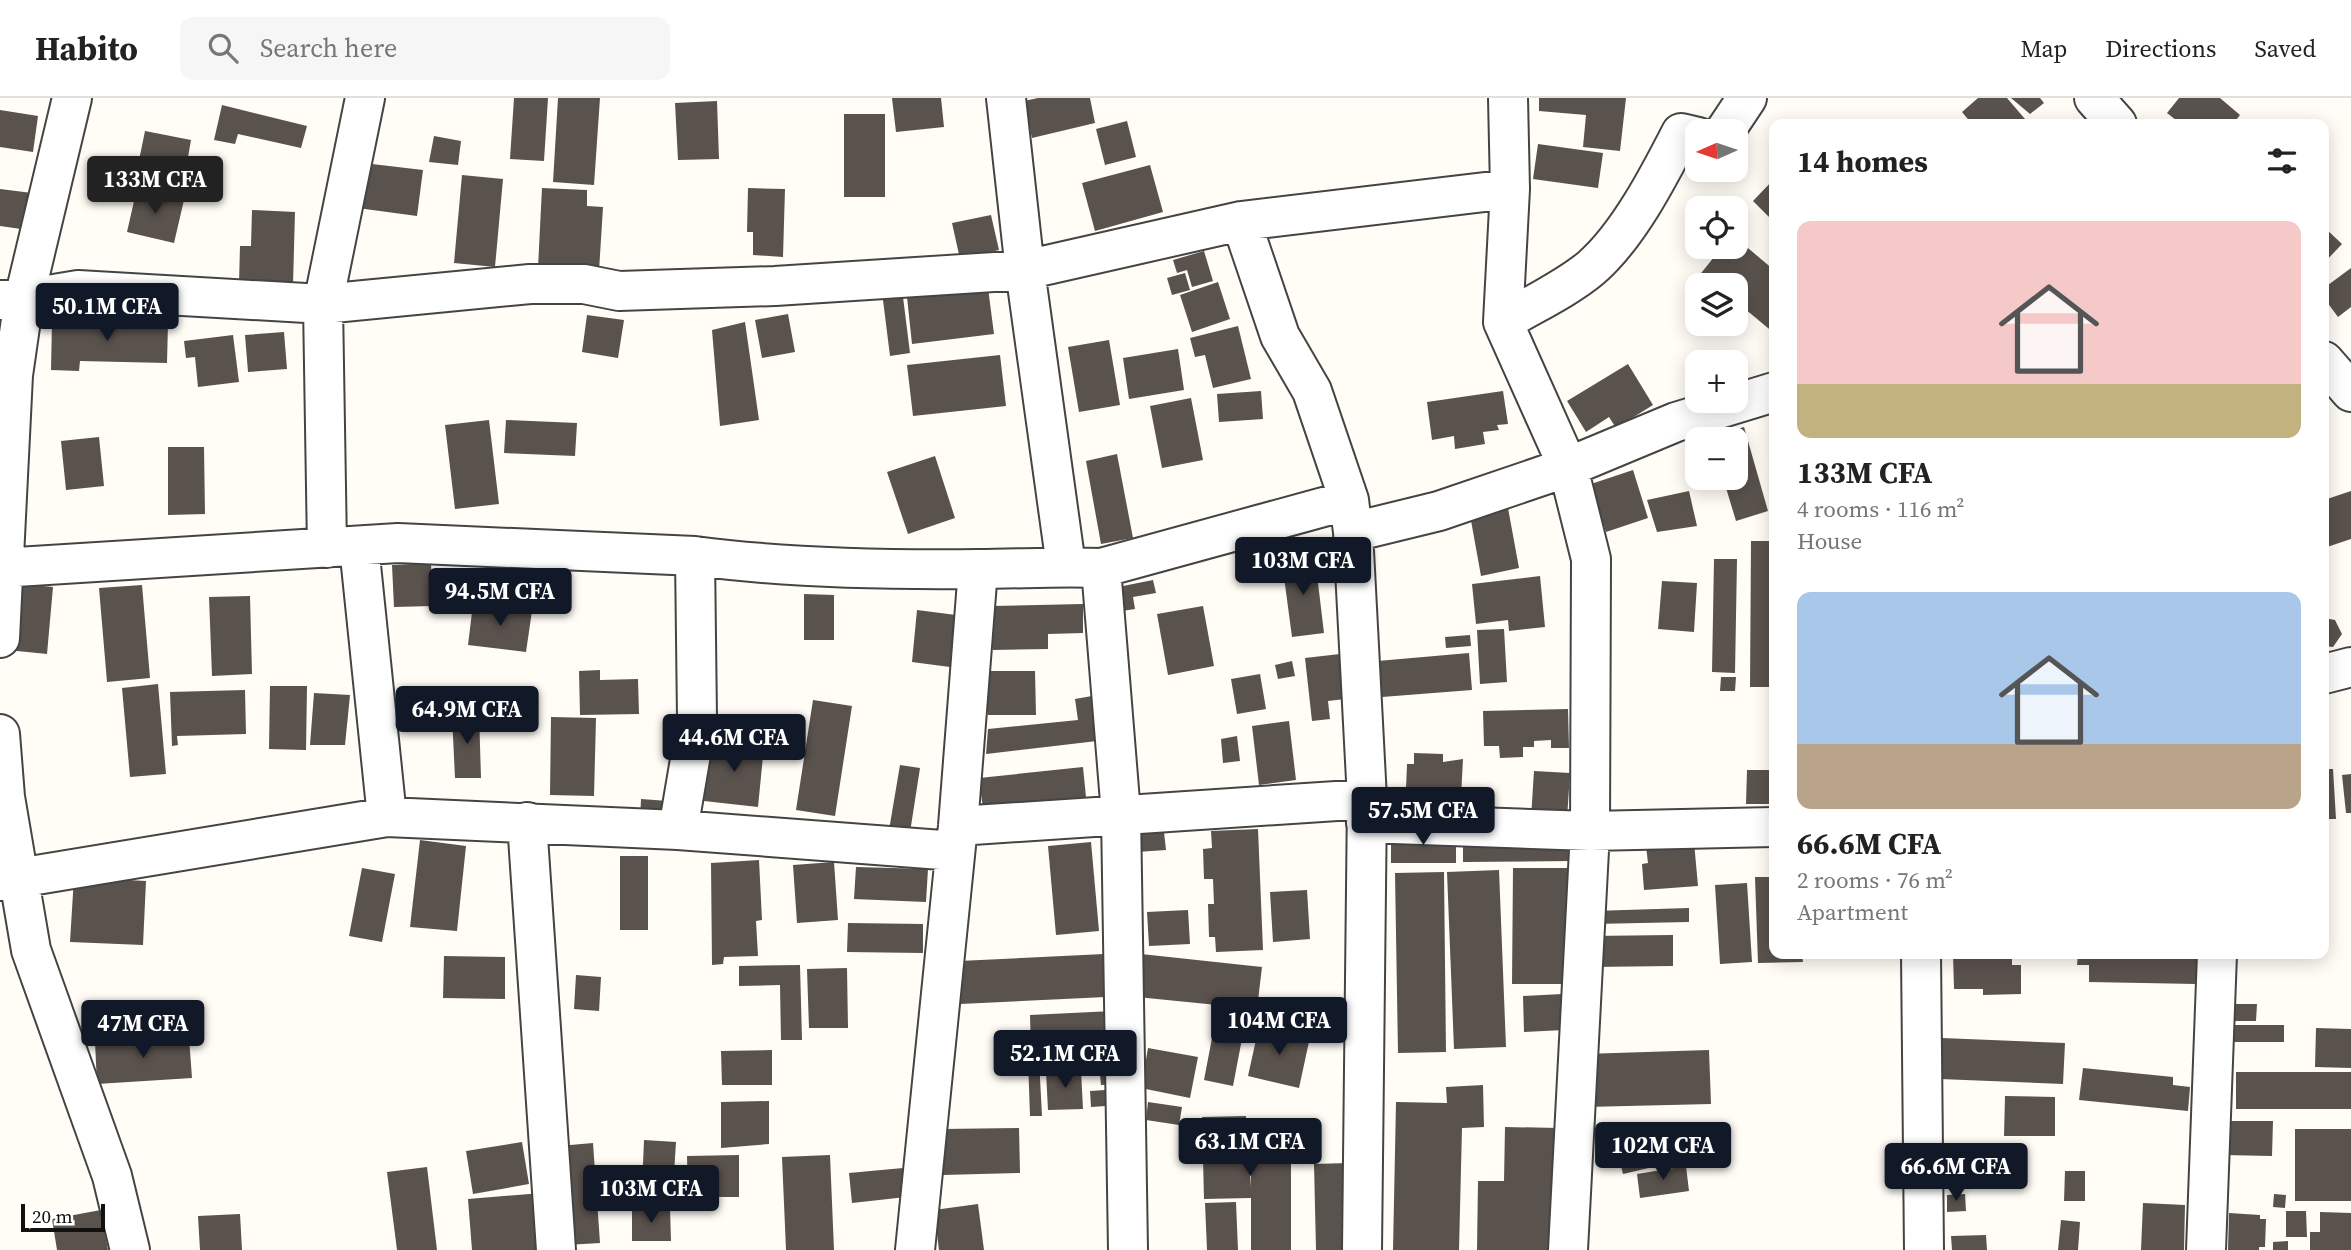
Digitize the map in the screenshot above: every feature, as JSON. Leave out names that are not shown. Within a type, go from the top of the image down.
[{"type":"street","points":[[0,638],[13,374],[12,300],[72,98]]},
{"type":"street","points":[[365,98],[323,304],[343,547],[387,817]]},
{"type":"street","points":[[1006,98],[1025,270],[1083,567],[1121,814],[1128,1250]]},
{"type":"street","points":[[1508,98],[1510,189],[1503,322],[1568,467],[1591,559],[1590,831],[1568,1250]]},
{"type":"street","points":[[1733,119],[1747,98]]},
{"type":"street","points":[[2095,98],[2113,119]]},
{"type":"street","points":[[1503,322],[1591,268],[1613,244],[1661,171],[1681,133],[1685,134]]},
{"type":"street","points":[[12,300],[78,290],[323,304],[530,284],[584,284],[619,291],[775,286],[1025,270],[1241,220],[1510,189]]},
{"type":"street","points":[[1241,220],[1280,336],[1312,391],[1351,516],[1366,811],[1362,1250]]},
{"type":"street","points":[[2329,368],[2351,395],[2329,405]]},
{"type":"street","points":[[2,568],[398,543],[695,556],[743,562],[978,569],[1083,567],[1351,516],[1439,511],[1568,467],[1676,422],[1769,394]]},
{"type":"street","points":[[678,830],[697,719],[695,556]]},
{"type":"street","points":[[915,1250],[956,839],[978,569]]},
{"type":"street","points":[[2329,673],[2351,667]]},
{"type":"street","points":[[0,734],[10,880],[112,1176],[130,1250]]},
{"type":"street","points":[[10,880],[247,838],[387,817],[956,839],[1121,814],[1366,811],[1590,831],[1769,827]]},
{"type":"street","points":[[527,822],[556,1250]]},
{"type":"street","points":[[1921,959],[1924,1250]]},
{"type":"street","points":[[2206,1250],[2217,959]]},
{"type":"building","points":[[514,98],[548,98],[544,161],[510,159]]},
{"type":"building","points":[[558,98],[600,98],[594,185],[553,182]]},
{"type":"building","points":[[892,98],[941,98],[944,127],[896,132]]},
{"type":"building","points":[[1038,98],[1090,98],[1095,123],[1032,138],[1024,101]]},
{"type":"building","points":[[1539,98],[1626,98],[1620,151],[1583,147],[1586,115],[1539,111]]},
{"type":"building","points":[[1978,98],[2007,98],[2025,119],[1968,119],[1962,112]]},
{"type":"building","points":[[2011,98],[2040,98],[2044,103],[2030,114]]},
{"type":"building","points":[[2179,98],[2220,98],[2240,115],[2237,119],[2175,119],[2167,113]]},
{"type":"building","points":[[717,101],[719,159],[678,160],[675,103]]},
{"type":"building","points":[[222,105],[307,126],[301,148],[238,134],[235,144],[214,140]]},
{"type":"building","points":[[0,110],[38,116],[33,152],[0,147]]},
{"type":"building","points":[[844,114],[885,114],[885,197],[844,197]]},
{"type":"building","points":[[1127,121],[1136,157],[1105,165],[1096,129]]},
{"type":"building","points":[[145,131],[191,140],[183,186],[136,175]]},
{"type":"building","points":[[434,136],[461,141],[458,165],[429,162]]},
{"type":"building","points":[[1538,144],[1603,153],[1598,188],[1533,179]]},
{"type":"building","points":[[355,162],[423,170],[417,216],[350,207]]},
{"type":"building","points":[[1150,165],[1163,212],[1095,231],[1082,183]]},
{"type":"building","points":[[462,175],[503,179],[495,267],[454,263]]},
{"type":"building","points":[[1769,184],[1769,217],[1753,201]]},
{"type":"building","points":[[137,188],[184,200],[174,243],[127,232]]},
{"type":"building","points":[[542,188],[587,190],[587,206],[603,207],[599,271],[538,268]]},
{"type":"building","points":[[748,188],[785,189],[783,257],[753,255],[753,232],[747,232]]},
{"type":"building","points":[[0,189],[32,193],[28,230],[0,226]]},
{"type":"building","points":[[252,210],[295,212],[293,285],[239,284],[240,246],[251,246]]},
{"type":"building","points":[[991,215],[999,250],[960,259],[952,223]]},
{"type":"building","points":[[2329,232],[2342,244],[2329,258]]},
{"type":"building","points":[[1748,248],[1769,266],[1769,329],[1748,311],[1748,273],[1701,273],[1712,259],[1748,259]]},
{"type":"building","points":[[1204,251],[1213,281],[1192,287],[1187,270],[1177,273],[1173,260]]},
{"type":"building","points":[[2351,268],[2351,307],[2338,317],[2329,305],[2329,284]]},
{"type":"building","points":[[1185,273],[1190,290],[1172,295],[1167,278]]},
{"type":"building","points":[[1218,282],[1230,319],[1192,332],[1180,295]]},
{"type":"building","points":[[988,288],[994,334],[912,344],[907,297]]},
{"type":"building","points":[[903,297],[910,353],[890,356],[883,300]]},
{"type":"building","points":[[788,314],[795,352],[762,358],[755,320]]},
{"type":"building","points":[[587,315],[624,320],[618,358],[582,352]]},
{"type":"building","points":[[52,321],[168,324],[167,363],[80,361],[79,371],[51,370]]},
{"type":"building","points":[[745,322],[759,420],[720,426],[712,330]]},
{"type":"building","points":[[1238,326],[1251,379],[1213,388],[1205,355],[1195,357],[1190,338]]},
{"type":"building","points":[[284,332],[287,369],[248,372],[245,335]]},
{"type":"building","points":[[233,335],[239,382],[198,387],[195,357],[186,358],[184,341]]},
{"type":"building","points":[[1109,340],[1120,405],[1079,412],[1068,347]]},
{"type":"building","points":[[1178,349],[1184,390],[1129,399],[1123,358]]},
{"type":"building","points":[[1000,355],[1006,406],[913,416],[907,365]]},
{"type":"building","points":[[1628,364],[1653,405],[1616,428],[1609,417],[1586,432],[1567,401]]},
{"type":"building","points":[[1261,391],[1263,419],[1219,422],[1217,394]]},
{"type":"building","points":[[1503,391],[1508,424],[1497,425],[1499,430],[1483,432],[1485,444],[1455,449],[1454,436],[1432,440],[1427,402]]},
{"type":"building","points":[[1191,398],[1203,460],[1162,468],[1150,406]]},
{"type":"building","points":[[489,420],[499,504],[455,509],[445,425]]},
{"type":"building","points":[[506,420],[577,423],[575,456],[504,453]]},
{"type":"building","points":[[99,437],[104,486],[66,490],[61,441]]},
{"type":"building","points":[[1748,441],[1768,511],[1736,521],[1727,490],[1748,490]]},
{"type":"building","points":[[168,447],[204,447],[205,514],[168,515]]},
{"type":"building","points":[[1117,454],[1133,538],[1101,544],[1086,461]]},
{"type":"building","points":[[935,456],[955,518],[908,534],[887,472]]},
{"type":"building","points":[[1633,470],[1648,518],[1606,532],[1591,484]]},
{"type":"building","points":[[1689,491],[1697,526],[1657,532],[1647,500]]},
{"type":"building","points":[[2351,491],[2351,539],[2329,546],[2329,498]]},
{"type":"building","points":[[1508,508],[1519,568],[1481,576],[1470,515]]},
{"type":"building","points":[[1751,541],[1769,541],[1769,687],[1750,687]]},
{"type":"building","points":[[1315,558],[1324,633],[1292,637],[1282,562]]},
{"type":"building","points":[[1714,559],[1737,559],[1735,673],[1712,672]]},
{"type":"building","points":[[431,563],[433,606],[394,607],[392,565]]},
{"type":"building","points":[[1540,576],[1545,627],[1509,631],[1508,620],[1476,624],[1472,584]]},
{"type":"building","points":[[1153,580],[1156,593],[1133,597],[1135,609],[1122,611],[1118,587]]},
{"type":"building","points":[[1662,581],[1697,583],[1694,632],[1658,629]]},
{"type":"building","points":[[13,583],[53,587],[47,654],[7,650]]},
{"type":"building","points":[[142,585],[150,678],[107,682],[99,588]]},
{"type":"building","points":[[804,594],[834,595],[834,640],[804,640]]},
{"type":"building","points":[[250,596],[252,674],[212,676],[209,597]]},
{"type":"building","points":[[473,604],[532,611],[526,652],[468,645]]},
{"type":"building","points":[[1083,604],[1083,633],[1048,634],[1048,649],[993,650],[992,606]]},
{"type":"building","points":[[1203,606],[1214,666],[1168,675],[1157,614]]},
{"type":"building","points":[[917,610],[956,615],[950,667],[912,662]]},
{"type":"building","points":[[2329,619],[2335,620],[2342,634],[2333,647],[2329,647]]},
{"type":"building","points":[[1504,629],[1507,682],[1480,684],[1477,630]]},
{"type":"building","points":[[1470,635],[1471,646],[1446,648],[1445,637]]},
{"type":"building","points":[[1469,653],[1472,690],[1369,698],[1366,662]]},
{"type":"building","points":[[1340,654],[1345,699],[1328,701],[1330,719],[1312,721],[1305,658]]},
{"type":"building","points":[[1292,661],[1295,676],[1278,679],[1275,665]]},
{"type":"building","points":[[600,670],[600,680],[638,679],[639,714],[580,715],[579,671]]},
{"type":"building","points":[[987,671],[1035,671],[1036,715],[988,715]]},
{"type":"building","points":[[1260,674],[1266,709],[1237,714],[1231,679]]},
{"type":"building","points":[[1721,677],[1736,677],[1735,691],[1720,691]]},
{"type":"building","points":[[158,684],[166,774],[130,777],[122,688]]},
{"type":"building","points":[[270,686],[307,686],[306,750],[269,749]]},
{"type":"building","points":[[245,690],[246,734],[177,736],[178,745],[172,746],[170,692]]},
{"type":"building","points":[[314,693],[350,695],[345,745],[310,745]]},
{"type":"building","points":[[1092,696],[1097,741],[986,754],[988,729],[1078,720],[1075,699]]},
{"type":"building","points":[[813,700],[852,706],[835,816],[796,810]]},
{"type":"building","points":[[1568,709],[1569,748],[1551,748],[1551,740],[1534,741],[1534,747],[1523,747],[1523,757],[1500,758],[1499,746],[1484,746],[1483,711]]},
{"type":"building","points":[[479,712],[481,778],[455,778],[452,715]]},
{"type":"building","points":[[551,717],[596,718],[594,796],[550,795]]},
{"type":"building","points":[[1289,721],[1296,780],[1259,785],[1252,726]]},
{"type":"building","points":[[1237,736],[1240,761],[1223,763],[1221,739]]},
{"type":"building","points":[[709,741],[764,746],[758,807],[704,801]]},
{"type":"building","points":[[1414,753],[1443,754],[1443,762],[1463,759],[1460,816],[1405,814],[1407,764],[1414,764]]},
{"type":"building","points":[[900,765],[920,768],[909,839],[888,836]]},
{"type":"building","points":[[1083,767],[1086,797],[983,809],[979,778]]},
{"type":"building","points":[[2329,769],[2333,769],[2336,819],[2329,819]]},
{"type":"building","points":[[1747,770],[1769,770],[1769,804],[1746,804]]},
{"type":"building","points":[[1534,771],[1570,773],[1567,819],[1531,818]]},
{"type":"building","points":[[2351,774],[2351,813],[2346,813],[2342,775]]},
{"type":"building","points":[[1378,788],[1403,788],[1402,811],[1377,811]]},
{"type":"building","points":[[641,799],[668,801],[667,824],[640,822]]},
{"type":"building","points":[[1258,829],[1263,950],[1216,952],[1215,937],[1209,937],[1208,904],[1214,904],[1213,879],[1204,879],[1203,849],[1212,848],[1211,831]]},
{"type":"building","points":[[1391,830],[1456,832],[1456,863],[1391,863]]},
{"type":"building","points":[[1164,832],[1166,850],[1137,852],[1135,834]]},
{"type":"building","points":[[1572,839],[1572,861],[1463,862],[1463,841]]},
{"type":"building","points":[[420,840],[466,846],[457,931],[410,927]]},
{"type":"building","points":[[1091,842],[1099,931],[1056,935],[1048,846]]},
{"type":"building","points":[[1694,842],[1698,886],[1644,890],[1642,864],[1648,863],[1646,846]]},
{"type":"building","points":[[620,856],[648,856],[648,930],[620,930]]},
{"type":"building","points":[[759,860],[762,920],[756,921],[758,956],[724,957],[723,964],[712,965],[711,863]]},
{"type":"building","points":[[834,862],[838,920],[797,923],[793,865]]},
{"type":"building","points":[[856,867],[928,869],[926,902],[854,899]]},
{"type":"building","points":[[362,868],[395,874],[382,942],[349,936]]},
{"type":"building","points":[[1513,868],[1570,868],[1569,984],[1512,984]]},
{"type":"building","points":[[1499,870],[1506,1047],[1454,1049],[1447,872]]},
{"type":"building","points":[[1444,872],[1446,1052],[1398,1053],[1395,873]]},
{"type":"building","points":[[74,877],[146,881],[143,945],[70,942]]},
{"type":"building","points":[[1755,877],[1769,877],[1769,959],[1803,959],[1803,962],[1758,963]]},
{"type":"building","points":[[1747,883],[1752,962],[1720,964],[1715,885]]},
{"type":"building","points":[[1307,890],[1310,939],[1273,942],[1270,892]]},
{"type":"building","points":[[1689,908],[1689,922],[1593,924],[1593,911]]},
{"type":"building","points":[[1188,910],[1190,944],[1149,946],[1147,912]]},
{"type":"building","points":[[848,923],[923,924],[923,953],[847,952]]},
{"type":"building","points":[[1673,935],[1673,966],[1591,967],[1590,936]]},
{"type":"building","points":[[1104,954],[1106,997],[960,1004],[959,961]]},
{"type":"building","points":[[1141,954],[1262,967],[1257,1009],[1137,997]]},
{"type":"building","points":[[444,956],[505,957],[505,999],[443,998]]},
{"type":"building","points":[[1953,959],[2012,959],[2012,965],[2021,965],[2021,994],[1983,995],[1983,989],[1954,989]]},
{"type":"building","points":[[2078,959],[2196,959],[2196,984],[2089,982],[2089,965],[2077,965]]},
{"type":"building","points":[[800,965],[802,1040],[781,1040],[780,985],[739,986],[739,966]]},
{"type":"building","points":[[847,968],[848,1028],[809,1028],[807,969]]},
{"type":"building","points":[[576,975],[601,977],[599,1011],[574,1009]]},
{"type":"building","points":[[1562,994],[1564,1030],[1524,1032],[1523,996]]},
{"type":"building","points":[[2233,1004],[2257,1004],[2256,1021],[2232,1021]]},
{"type":"building","points":[[1113,1011],[1115,1048],[1031,1052],[1030,1015]]},
{"type":"building","points":[[1216,1017],[1245,1023],[1233,1086],[1204,1080]]},
{"type":"building","points":[[2231,1025],[2284,1025],[2284,1042],[2231,1042]]},
{"type":"building","points":[[1259,1026],[1310,1037],[1299,1088],[1248,1076]]},
{"type":"building","points":[[2316,1028],[2351,1029],[2351,1068],[2315,1067]]},
{"type":"building","points":[[189,1037],[192,1078],[97,1084],[95,1042]]},
{"type":"building","points":[[1942,1038],[2065,1043],[2063,1084],[1940,1079]]},
{"type":"building","points":[[1148,1048],[1198,1057],[1190,1098],[1141,1088]]},
{"type":"building","points":[[772,1050],[772,1085],[722,1085],[721,1051]]},
{"type":"building","points":[[1709,1050],[1711,1104],[1585,1107],[1584,1054]]},
{"type":"building","points":[[1111,1054],[1114,1084],[1101,1085],[1098,1055]]},
{"type":"building","points":[[1028,1059],[1039,1059],[1042,1116],[1030,1116]]},
{"type":"building","points":[[2083,1068],[2173,1077],[2173,1085],[2190,1087],[2188,1111],[2079,1100]]},
{"type":"building","points":[[1081,1070],[1083,1109],[1048,1110],[1046,1072]]},
{"type":"building","points":[[2236,1072],[2351,1072],[2351,1109],[2236,1109]]},
{"type":"building","points":[[1483,1085],[1484,1127],[1462,1128],[1459,1250],[1393,1250],[1396,1102],[1447,1103],[1446,1087]]},
{"type":"building","points":[[1105,1090],[1106,1106],[1091,1107],[1090,1091]]},
{"type":"building","points":[[2005,1096],[2055,1097],[2055,1136],[2004,1136]]},
{"type":"building","points":[[769,1101],[769,1144],[721,1148],[721,1102]]},
{"type":"building","points":[[1148,1102],[1182,1107],[1179,1125],[1146,1120]]},
{"type":"building","points":[[1246,1116],[1251,1187],[1251,1143],[1291,1143],[1291,1250],[1251,1250],[1251,1198],[1204,1199],[1202,1117]]},
{"type":"building","points":[[2225,1121],[2273,1121],[2272,1156],[2224,1155]]},
{"type":"building","points":[[1505,1127],[1558,1128],[1554,1250],[1477,1250],[1478,1181],[1504,1181]]},
{"type":"building","points":[[1019,1128],[1020,1173],[943,1175],[942,1129]]},
{"type":"building","points":[[2295,1129],[2351,1129],[2351,1201],[2295,1201]]},
{"type":"building","points":[[1650,1138],[1657,1166],[1623,1174],[1616,1146]]},
{"type":"building","points":[[644,1140],[676,1142],[673,1189],[642,1188]]},
{"type":"building","points":[[522,1142],[529,1184],[473,1194],[466,1151]]},
{"type":"building","points":[[593,1143],[600,1243],[566,1245],[559,1146]]},
{"type":"building","points":[[739,1155],[739,1197],[688,1197],[687,1156]]},
{"type":"building","points":[[830,1155],[834,1250],[786,1250],[782,1157]]},
{"type":"building","points":[[1348,1163],[1350,1250],[1316,1250],[1314,1164]]},
{"type":"building","points":[[1686,1166],[1689,1191],[1640,1198],[1637,1174]]},
{"type":"building","points":[[427,1167],[437,1250],[397,1250],[387,1172]]},
{"type":"building","points":[[903,1168],[906,1197],[852,1203],[849,1173]]},
{"type":"building","points":[[2065,1171],[2085,1171],[2085,1201],[2064,1201]]},
{"type":"building","points":[[542,1193],[546,1250],[472,1250],[468,1199]]},
{"type":"building","points":[[1965,1194],[1966,1211],[1947,1212],[1947,1195]]},
{"type":"building","points":[[2274,1194],[2286,1195],[2285,1208],[2273,1207]]},
{"type":"building","points":[[1236,1202],[1238,1250],[1207,1250],[1205,1203]]},
{"type":"building","points":[[2143,1203],[2185,1205],[2184,1250],[2141,1250]]},
{"type":"building","points":[[978,1204],[984,1250],[939,1250],[934,1210]]},
{"type":"building","points":[[632,1208],[670,1208],[671,1241],[632,1241]]},
{"type":"building","points":[[101,1210],[108,1250],[57,1250],[52,1219]]},
{"type":"building","points":[[2286,1211],[2306,1211],[2307,1237],[2286,1237]]},
{"type":"building","points":[[2320,1212],[2351,1213],[2351,1250],[2310,1250],[2310,1232],[2320,1232]]},
{"type":"building","points":[[2229,1213],[2260,1215],[2260,1219],[2266,1219],[2265,1247],[2259,1247],[2259,1250],[2228,1250]]},
{"type":"building","points":[[240,1214],[242,1250],[200,1250],[198,1216]]},
{"type":"building","points":[[2061,1220],[2080,1222],[2078,1250],[2058,1250]]},
{"type":"building","points":[[1986,1235],[1987,1250],[1952,1250],[1951,1236]]},
{"type":"building","points":[[2288,1241],[2288,1250],[2273,1250],[2273,1242]]}]
